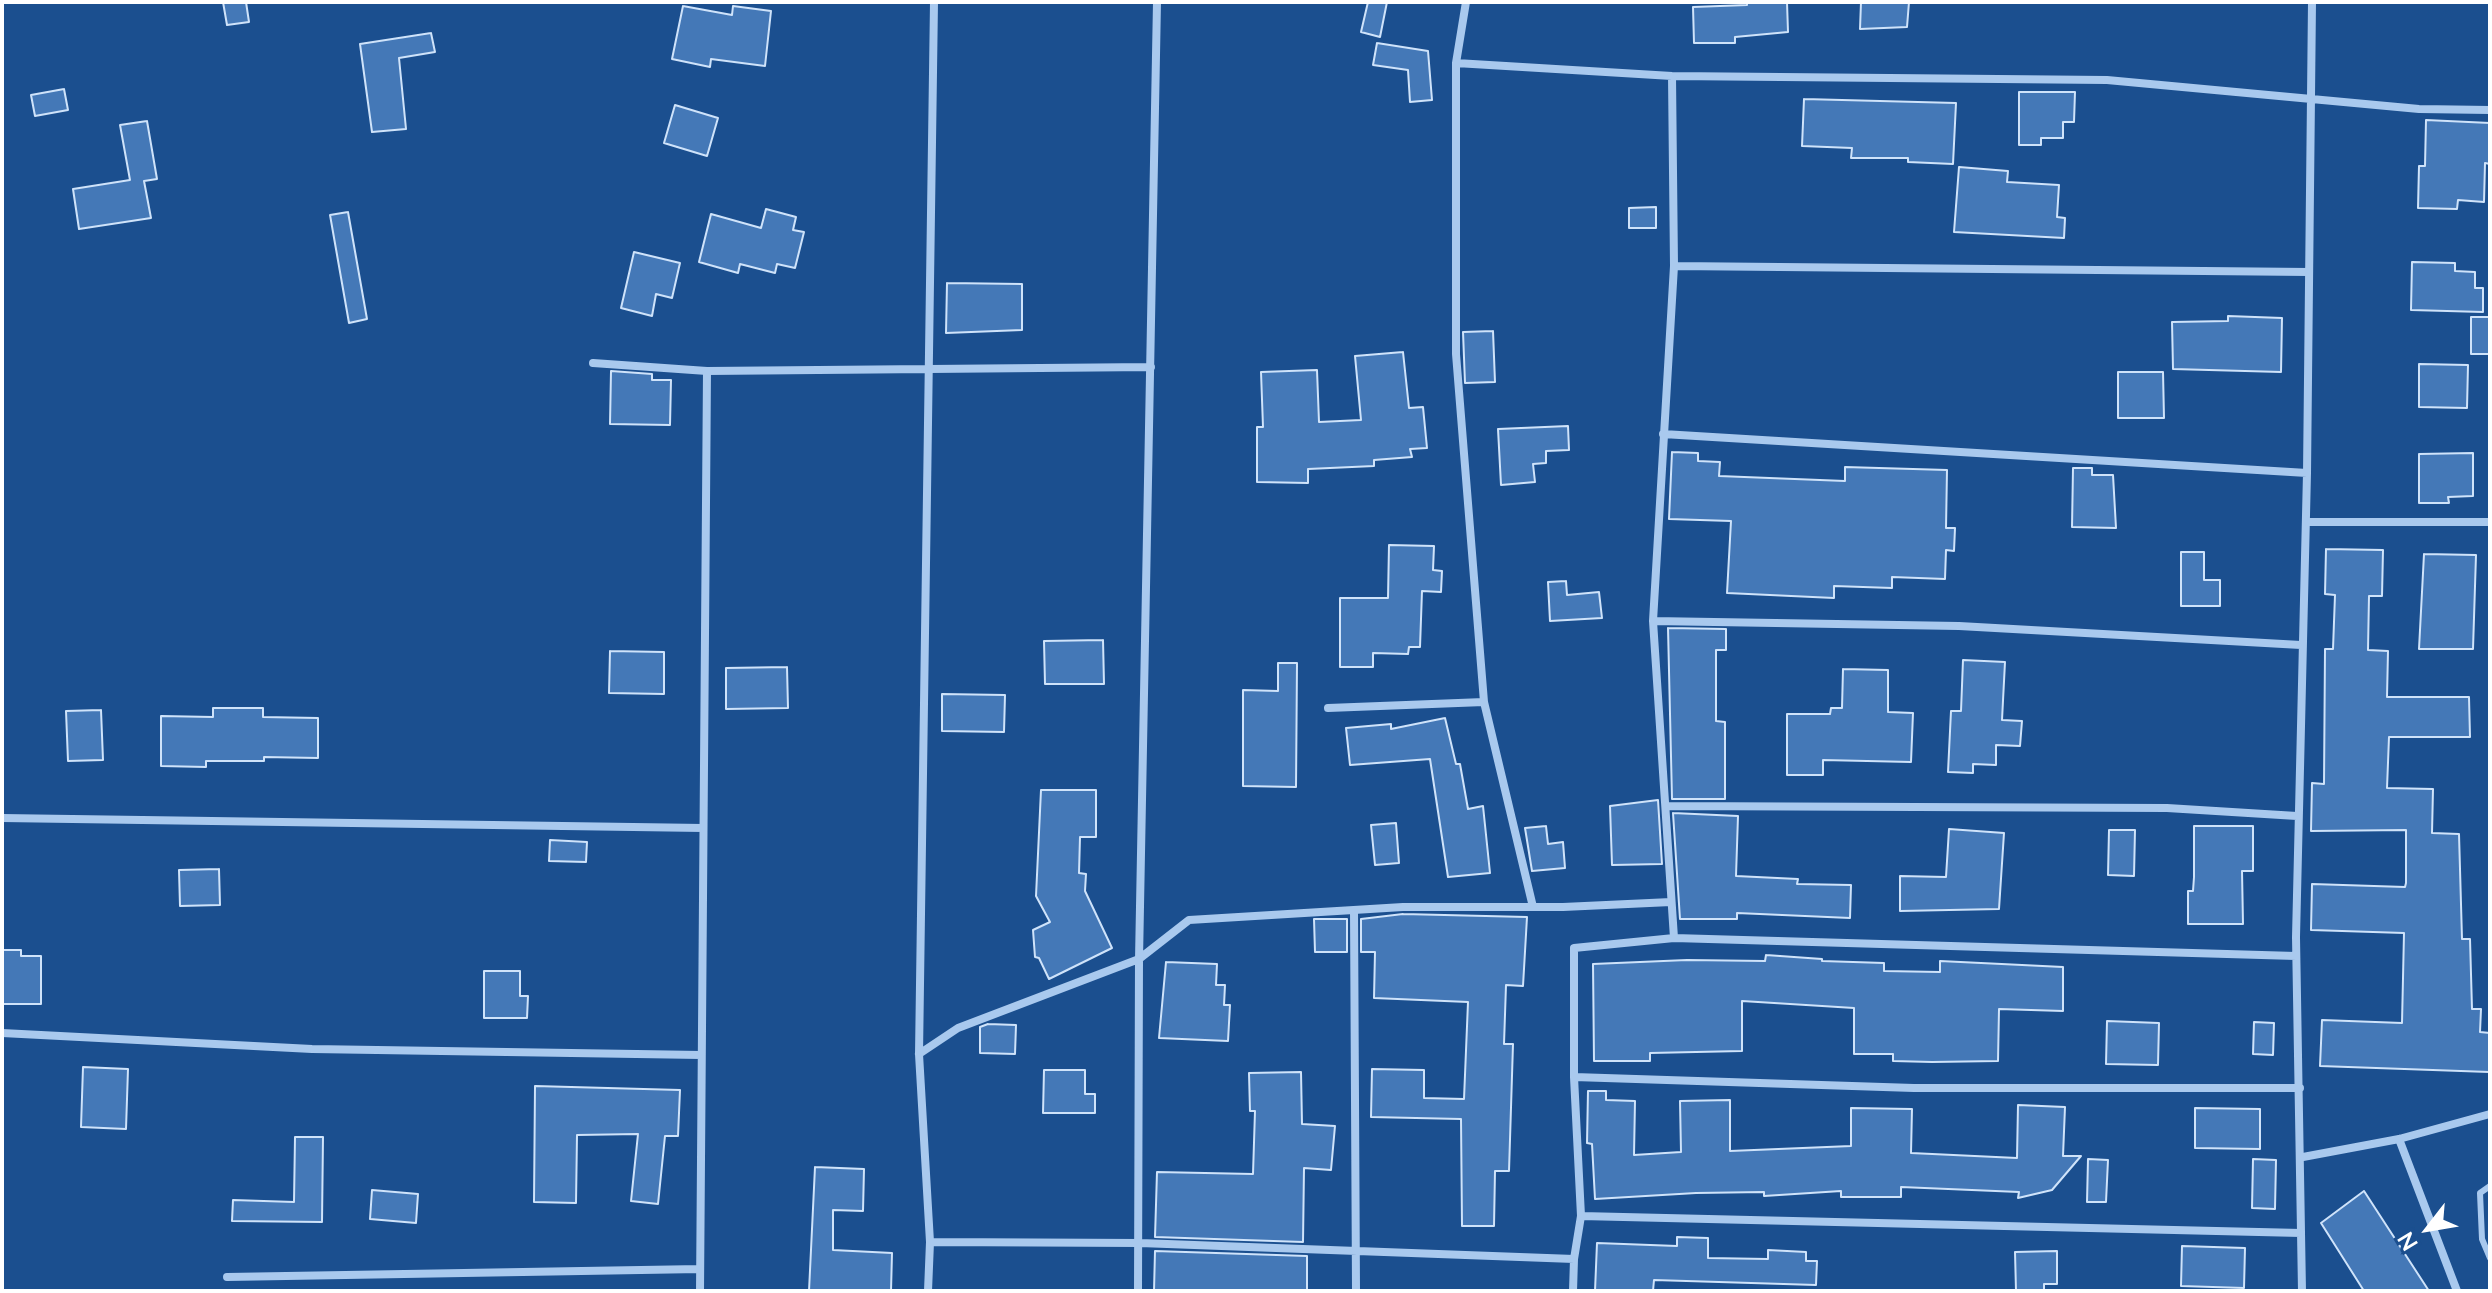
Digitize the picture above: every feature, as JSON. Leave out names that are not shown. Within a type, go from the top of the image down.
[{"type":"street","points":[[928,1291],[930,1242],[919,1054],[934,2]]},
{"type":"street","points":[[1138,1291],[1139,959],[1157,2]]},
{"type":"street","points":[[1466,2],[1456,63],[1456,354],[1484,702],[1533,907]]},
{"type":"street","points":[[2302,1291],[2303,1157],[2296,956],[2297,816],[2307,473],[2312,2]]},
{"type":"street","points":[[1456,63],[1672,76],[2107,80],[2311,101],[2490,110]]},
{"type":"street","points":[[1672,76],[1674,266],[1653,621],[1674,938]]},
{"type":"street","points":[[1674,266],[2309,272]]},
{"type":"street","points":[[593,363],[707,371],[1151,367]]},
{"type":"street","points":[[700,1291],[707,371]]},
{"type":"street","points":[[1663,434],[2307,473]]},
{"type":"street","points":[[2306,522],[2490,522]]},
{"type":"street","points":[[1653,621],[1959,626],[2301,645]]},
{"type":"street","points":[[1328,708],[1484,702]]},
{"type":"street","points":[[1667,806],[2167,808],[2297,816]]},
{"type":"street","points":[[2,818],[703,828]]},
{"type":"street","points":[[919,1054],[958,1028],[1139,959],[1189,920],[1354,910],[1671,902]]},
{"type":"street","points":[[1354,910],[1356,1291]]},
{"type":"street","points":[[1573,1291],[1581,1216],[1574,1077],[1574,948],[1674,938],[2296,956]]},
{"type":"street","points":[[2,1033],[312,1049],[701,1055]]},
{"type":"street","points":[[1574,1077],[1914,1088],[2300,1088]]},
{"type":"street","points":[[2303,1157],[2399,1139],[2490,1114]]},
{"type":"street","points":[[2399,1139],[2457,1291]]},
{"type":"street","points":[[1581,1216],[2301,1233]]},
{"type":"street","points":[[930,1242],[1140,1243],[1574,1259]]},
{"type":"street","points":[[227,1277],[700,1269]]},
{"type":"lane","points":[[2490,1186],[2480,1193],[2482,1239],[2490,1258]]},
{"type":"building","points":[[223,2],[246,2],[249,22],[227,25]]},
{"type":"building","points":[[1368,2],[1387,2],[1380,37],[1361,32]]},
{"type":"building","points":[[1747,2],[1787,2],[1788,32],[1735,37],[1735,43],[1694,43],[1693,7],[1747,5]]},
{"type":"building","points":[[1861,2],[1909,2],[1907,27],[1860,29]]},
{"type":"building","points":[[683,6],[732,15],[733,6],[771,11],[765,66],[711,59],[710,67],[672,59]]},
{"type":"building","points":[[431,33],[435,52],[399,58],[406,129],[372,132],[360,44]]},
{"type":"building","points":[[1377,43],[1428,51],[1432,100],[1410,102],[1408,70],[1373,65]]},
{"type":"building","points":[[64,89],[68,110],[35,116],[31,95]]},
{"type":"building","points":[[2019,92],[2075,92],[2074,122],[2063,122],[2063,138],[2041,138],[2041,145],[2019,145]]},
{"type":"building","points":[[1804,99],[1956,103],[1953,164],[1908,162],[1908,158],[1851,158],[1852,148],[1802,146]]},
{"type":"building","points":[[675,105],[718,118],[707,156],[664,143]]},
{"type":"building","points":[[2426,120],[2490,123],[2490,164],[2485,163],[2484,202],[2458,200],[2457,209],[2418,208],[2419,166],[2425,166]]},
{"type":"building","points":[[147,121],[157,179],[144,181],[151,218],[79,229],[73,189],[130,180],[120,125]]},
{"type":"building","points":[[1959,167],[2008,171],[2007,182],[2059,185],[2057,217],[2065,218],[2064,238],[1954,232]]},
{"type":"building","points":[[1656,207],[1656,228],[1629,228],[1629,208]]},
{"type":"building","points":[[766,209],[796,217],[793,230],[804,232],[795,268],[777,264],[775,273],[740,264],[738,273],[699,262],[711,214],[761,228]]},
{"type":"building","points":[[348,212],[367,319],[349,323],[330,215]]},
{"type":"building","points":[[634,252],[680,263],[672,298],[656,294],[652,316],[621,308]]},
{"type":"building","points":[[2412,262],[2455,263],[2455,271],[2475,272],[2475,288],[2483,288],[2483,312],[2411,310]]},
{"type":"building","points":[[947,283],[1022,284],[1022,330],[946,333]]},
{"type":"building","points":[[2228,316],[2282,318],[2281,372],[2173,369],[2172,322],[2228,321]]},
{"type":"building","points":[[2471,317],[2490,317],[2490,354],[2471,354]]},
{"type":"building","points":[[1493,331],[1495,382],[1465,383],[1463,332]]},
{"type":"building","points":[[1403,352],[1409,408],[1423,407],[1427,448],[1410,449],[1412,457],[1374,460],[1374,466],[1308,469],[1308,483],[1257,482],[1257,427],[1263,427],[1261,372],[1317,370],[1319,422],[1361,420],[1355,356]]},
{"type":"building","points":[[2419,364],[2468,365],[2467,408],[2419,407]]},
{"type":"building","points":[[611,371],[652,374],[652,380],[671,380],[670,425],[610,424]]},
{"type":"building","points":[[2118,372],[2163,372],[2164,418],[2118,418]]},
{"type":"building","points":[[1568,426],[1569,450],[1546,451],[1546,463],[1533,464],[1535,482],[1501,485],[1498,429]]},
{"type":"building","points":[[1672,452],[1698,453],[1698,461],[1720,462],[1719,476],[1845,481],[1845,467],[1947,470],[1946,528],[1955,528],[1954,551],[1946,550],[1945,579],[1892,577],[1892,588],[1834,586],[1834,598],[1727,593],[1731,521],[1669,519]]},
{"type":"building","points":[[2473,453],[2473,496],[2448,497],[2449,503],[2419,503],[2419,454]]},
{"type":"building","points":[[2073,468],[2092,468],[2092,475],[2113,475],[2116,528],[2072,527]]},
{"type":"building","points":[[1389,545],[1434,546],[1433,570],[1442,571],[1441,592],[1422,591],[1420,647],[1409,647],[1408,654],[1373,653],[1373,667],[1340,667],[1340,598],[1388,598]]},
{"type":"building","points":[[2326,549],[2383,550],[2382,596],[2369,596],[2368,650],[2388,651],[2387,697],[2469,697],[2470,737],[2389,737],[2387,788],[2433,789],[2432,833],[2459,834],[2462,939],[2470,939],[2472,1009],[2481,1009],[2480,1032],[2490,1033],[2489,1072],[2320,1066],[2322,1020],[2402,1023],[2404,933],[2311,930],[2312,884],[2405,887],[2406,883],[2406,830],[2311,831],[2312,783],[2324,784],[2325,649],[2333,649],[2335,595],[2325,594]]},
{"type":"building","points":[[2181,552],[2204,552],[2204,580],[2220,580],[2220,606],[2181,606]]},
{"type":"building","points":[[2424,554],[2476,555],[2473,649],[2419,649]]},
{"type":"building","points":[[1566,581],[1567,595],[1599,592],[1602,618],[1550,621],[1548,582]]},
{"type":"building","points":[[1668,628],[1726,629],[1726,650],[1716,650],[1716,721],[1725,722],[1725,799],[1672,799]]},
{"type":"building","points":[[1103,640],[1104,684],[1045,684],[1044,641]]},
{"type":"building","points":[[610,651],[664,652],[664,694],[609,693]]},
{"type":"building","points":[[1963,660],[2005,662],[2002,720],[2022,721],[2020,746],[1996,745],[1996,765],[1973,764],[1973,773],[1948,772],[1951,711],[1961,711]]},
{"type":"building","points":[[1278,663],[1297,663],[1296,787],[1243,786],[1243,690],[1278,691]]},
{"type":"building","points":[[787,667],[788,708],[726,709],[726,668]]},
{"type":"building","points":[[1843,669],[1888,670],[1888,712],[1913,713],[1911,762],[1823,760],[1823,775],[1787,775],[1787,714],[1830,714],[1831,708],[1842,708]]},
{"type":"building","points":[[942,694],[1005,695],[1004,732],[942,731]]},
{"type":"building","points":[[213,708],[263,708],[263,717],[318,718],[318,758],[264,757],[264,761],[206,761],[206,767],[161,766],[161,716],[213,717]]},
{"type":"building","points":[[101,710],[103,760],[68,761],[66,711]]},
{"type":"building","points":[[1445,718],[1456,764],[1460,764],[1468,809],[1483,806],[1490,873],[1448,877],[1430,759],[1350,765],[1346,728],[1391,724],[1391,729]]},
{"type":"building","points":[[1041,790],[1096,790],[1096,837],[1080,837],[1079,873],[1086,874],[1085,891],[1112,948],[1049,979],[1039,958],[1035,957],[1033,930],[1050,922],[1036,896]]},
{"type":"building","points":[[1658,800],[1662,864],[1612,865],[1610,806]]},
{"type":"building","points":[[1673,813],[1738,816],[1736,876],[1798,879],[1797,884],[1851,885],[1850,918],[1737,913],[1737,919],[1680,919]]},
{"type":"building","points":[[1396,823],[1399,863],[1375,865],[1371,825]]},
{"type":"building","points":[[1546,826],[1548,844],[1563,842],[1565,868],[1532,871],[1525,828]]},
{"type":"building","points":[[2194,826],[2253,826],[2253,871],[2242,871],[2243,924],[2188,924],[2188,891],[2193,891],[2194,877]]},
{"type":"building","points":[[1949,829],[2004,833],[1999,909],[1900,911],[1900,876],[1946,877]]},
{"type":"building","points":[[2109,830],[2135,830],[2134,876],[2108,875]]},
{"type":"building","points":[[550,840],[587,842],[586,862],[549,861]]},
{"type":"building","points":[[219,869],[220,905],[180,906],[179,870]]},
{"type":"building","points":[[1403,914],[1527,917],[1523,986],[1506,985],[1504,1044],[1513,1044],[1509,1171],[1495,1171],[1494,1226],[1462,1226],[1461,1119],[1371,1117],[1372,1069],[1424,1070],[1424,1098],[1464,1099],[1468,1002],[1374,998],[1375,952],[1361,952],[1361,919]]},
{"type":"building","points":[[1314,919],[1347,919],[1347,952],[1315,952]]},
{"type":"building","points":[[2,950],[21,950],[21,956],[41,956],[41,1004],[2,1004]]},
{"type":"building","points":[[1766,955],[1884,963],[1884,971],[1940,972],[1940,961],[2063,967],[2063,1011],[1999,1009],[1998,1061],[1893,1061],[1893,1054],[1854,1054],[1854,1008],[1742,1001],[1742,1051],[1650,1053],[1650,1061],[1594,1061],[1593,964],[1765,961]]},
{"type":"building","points":[[1166,962],[1217,964],[1216,985],[1225,985],[1224,1005],[1230,1005],[1228,1041],[1159,1038]]},
{"type":"building","points":[[484,971],[520,971],[520,996],[528,996],[527,1018],[484,1018]]},
{"type":"building","points":[[2107,1021],[2159,1023],[2158,1065],[2106,1064]]},
{"type":"building","points":[[2254,1022],[2274,1023],[2273,1055],[2253,1054]]},
{"type":"building","points":[[988,1024],[1016,1025],[1015,1054],[980,1053],[980,1027]]},
{"type":"building","points":[[83,1067],[128,1069],[126,1129],[81,1127]]},
{"type":"building","points":[[1044,1070],[1085,1070],[1085,1094],[1095,1094],[1095,1113],[1043,1113]]},
{"type":"building","points":[[1301,1072],[1302,1124],[1335,1126],[1331,1170],[1304,1168],[1303,1242],[1155,1237],[1157,1172],[1253,1174],[1255,1111],[1250,1111],[1249,1073]]},
{"type":"building","points":[[535,1086],[680,1090],[678,1136],[665,1136],[658,1204],[631,1201],[638,1134],[577,1135],[576,1203],[534,1202]]},
{"type":"building","points":[[1588,1091],[1606,1091],[1606,1100],[1635,1101],[1634,1155],[1681,1152],[1680,1101],[1730,1100],[1730,1151],[1851,1146],[1851,1108],[1912,1109],[1911,1153],[2017,1158],[2018,1105],[2065,1107],[2063,1156],[2081,1156],[2052,1190],[2018,1198],[2019,1192],[1901,1187],[1901,1197],[1841,1197],[1841,1191],[1764,1196],[1764,1192],[1696,1193],[1595,1199],[1592,1144],[1587,1143]]},
{"type":"building","points":[[2195,1108],[2260,1109],[2260,1149],[2195,1148]]},
{"type":"building","points":[[295,1137],[323,1137],[322,1222],[232,1221],[233,1200],[294,1202]]},
{"type":"building","points":[[2088,1159],[2108,1160],[2106,1202],[2087,1202]]},
{"type":"building","points":[[2253,1159],[2276,1160],[2275,1209],[2252,1208]]},
{"type":"building","points":[[815,1167],[864,1169],[863,1211],[833,1210],[833,1250],[892,1253],[891,1291],[809,1291]]},
{"type":"building","points":[[372,1190],[418,1194],[416,1223],[370,1219]]},
{"type":"building","points":[[2364,1191],[2429,1291],[2364,1291],[2321,1223]]},
{"type":"building","points":[[1677,1237],[1708,1238],[1708,1258],[1768,1259],[1768,1250],[1806,1252],[1806,1261],[1817,1261],[1816,1285],[1654,1280],[1653,1291],[1595,1291],[1597,1243],[1677,1246]]},
{"type":"building","points":[[2182,1246],[2245,1248],[2244,1288],[2181,1286]]},
{"type":"building","points":[[1155,1251],[1307,1256],[1307,1291],[1154,1291]]},
{"type":"building","points":[[2057,1251],[2057,1284],[2044,1284],[2044,1291],[2016,1291],[2015,1252]]}]
